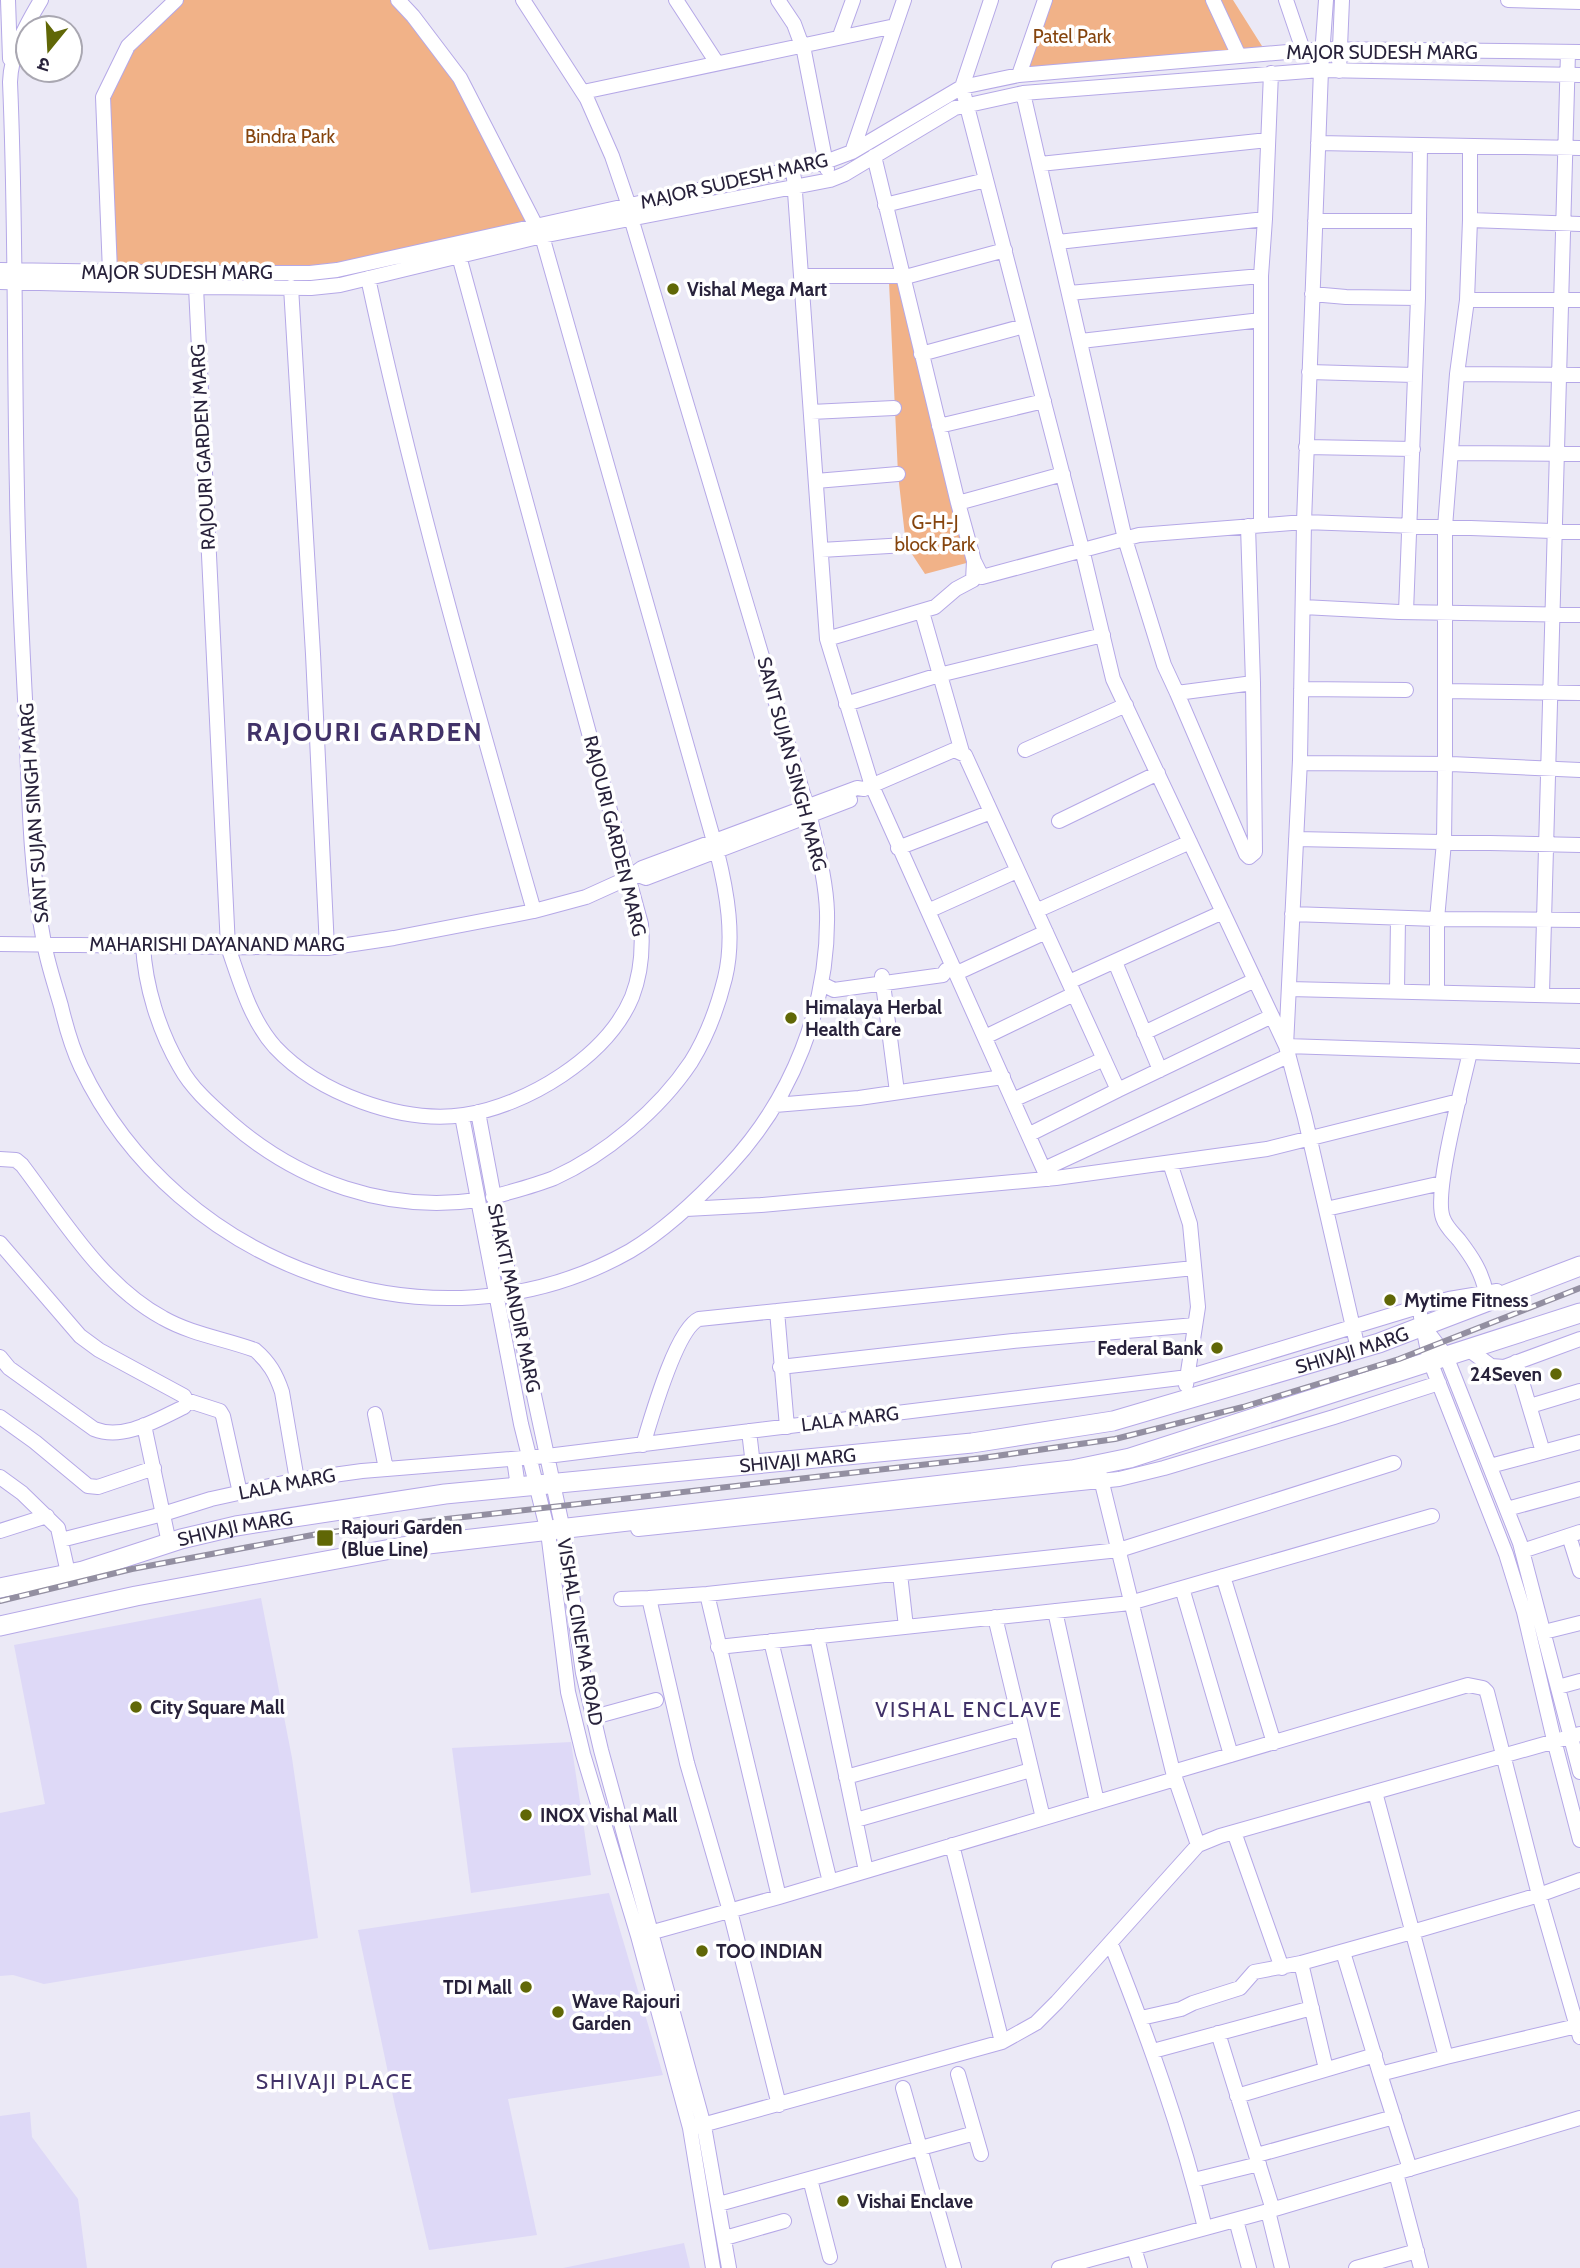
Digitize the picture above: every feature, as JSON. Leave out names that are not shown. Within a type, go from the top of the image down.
[{"type":"main road","name":"SHIVAJI MARG","points":[[0,1588],[83,1571],[169,1543],[236,1526],[446,1494],[972,1443],[1113,1421],[1423,1328],[1580,1266]]},
{"type":"main road","name":"SHIVAJI MARG","points":[[0,1626],[136,1596],[402,1547],[1072,1470],[1100,1473],[1130,1458],[1580,1313]]},
{"type":"street","points":[[8,0],[10,67]]},
{"type":"street","name":"SANT SUJAN SINGH MARG","points":[[41,0],[28,22],[10,67],[10,275],[20,589],[36,880],[44,944],[77,1060],[95,1096],[142,1158],[169,1187],[241,1242],[280,1262],[370,1290],[445,1298],[512,1293],[550,1284],[594,1268],[631,1250],[685,1209],[740,1154],[775,1104],[804,1044],[824,986],[827,908],[809,812],[630,212],[612,156],[583,92],[523,0]]},
{"type":"street","points":[[110,272],[103,97],[128,46],[176,0]]},
{"type":"street","points":[[143,945],[145,975],[157,1015],[180,1068],[206,1101],[245,1135],[282,1161],[323,1180],[371,1197],[416,1204],[485,1199],[554,1178],[590,1158],[633,1127],[691,1062],[710,1021],[725,976],[730,929],[726,891],[716,847],[539,231],[460,78],[398,0]]},
{"type":"street","points":[[676,0],[717,63]]},
{"type":"street","points":[[778,0],[794,24],[802,44],[830,180]]},
{"type":"street","points":[[840,36],[853,0]]},
{"type":"street","points":[[852,152],[904,0]]},
{"type":"street","points":[[991,0],[962,87],[1063,474],[1113,679],[1287,1051],[1358,1349]]},
{"type":"street","points":[[1020,75],[1045,0]]},
{"type":"street","points":[[1213,0],[1239,56]]},
{"type":"street","points":[[1286,0],[1304,50]]},
{"type":"street","points":[[1287,1051],[1300,763],[1306,447],[1325,0]]},
{"type":"street","points":[[1339,71],[1342,0]]},
{"type":"street","points":[[1508,0],[1580,2]]},
{"type":"street","points":[[583,92],[895,26]]},
{"type":"street","name":"MAJOR SUDESH MARG","points":[[0,282],[10,275],[323,272],[539,231],[630,212],[825,162],[852,152],[962,87],[1020,75],[1322,49],[1574,52]]},
{"type":"street","points":[[1542,993],[1563,224],[1573,148],[1574,52]]},
{"type":"street","name":"MAJOR SUDESH MARG","points":[[630,212],[830,180],[845,174],[938,116],[967,104],[1023,93],[1321,70],[1574,75]]},
{"type":"street","points":[[1023,93],[1125,539],[1164,665],[1249,857],[1255,852],[1254,526],[1261,276],[1271,73]]},
{"type":"street","points":[[1040,164],[1268,140]]},
{"type":"street","points":[[1318,143],[1573,148]]},
{"type":"street","points":[[1406,612],[1418,298],[1420,145]]},
{"type":"street","points":[[1437,992],[1437,919],[1444,842],[1445,527],[1457,374],[1467,300],[1470,146]]},
{"type":"street","points":[[874,156],[958,503],[974,561],[982,577],[1139,536],[1304,522],[1580,532]]},
{"type":"street","points":[[793,170],[827,639],[868,787],[928,911],[952,970],[1030,1134],[1046,1174]]},
{"type":"street","points":[[885,205],[986,180]]},
{"type":"street","points":[[1058,242],[1265,219]]},
{"type":"street","points":[[1470,220],[1580,224]]},
{"type":"street","points":[[1315,221],[1419,221]]},
{"type":"street","name":"MAJOR SUDESH MARG","points":[[10,275],[195,287],[326,287],[459,256],[539,231]]},
{"type":"street","points":[[801,276],[920,275],[1004,250]]},
{"type":"street","name":"RAJOURI GARDEN MARG","points":[[195,287],[228,947],[257,1021],[275,1046],[301,1068],[330,1086],[382,1109],[419,1115],[462,1115],[494,1108],[546,1085],[574,1066],[596,1046],[618,1021],[632,997],[643,944],[631,876],[459,256]]},
{"type":"street","points":[[323,272],[326,287]]},
{"type":"street","points":[[1069,293],[1261,276]]},
{"type":"street","points":[[368,278],[401,428],[454,631],[534,911]]},
{"type":"street","points":[[291,287],[327,948]]},
{"type":"street","points":[[1312,294],[1346,298],[1418,298]]},
{"type":"street","points":[[1467,300],[1580,300]]},
{"type":"street","points":[[1081,341],[1261,320]]},
{"type":"street","points":[[921,354],[1024,326]]},
{"type":"street","points":[[1309,372],[1414,374]]},
{"type":"street","points":[[1457,374],[1580,375]]},
{"type":"street","points":[[939,426],[1044,401]]},
{"type":"street","points":[[811,412],[894,408]]},
{"type":"street","points":[[1306,447],[1413,449]]},
{"type":"street","points":[[1451,453],[1580,454]]},
{"type":"street","points":[[816,481],[898,474]]},
{"type":"street","points":[[958,503],[1063,474]]},
{"type":"street","points":[[821,550],[906,545]]},
{"type":"street","points":[[827,639],[935,607],[956,589],[973,580],[974,561]]},
{"type":"street","points":[[1303,607],[1580,615]]},
{"type":"street","points":[[922,612],[962,752],[1118,1090]]},
{"type":"street","points":[[846,705],[939,675],[1103,635]]},
{"type":"street","points":[[1177,693],[1253,683]]},
{"type":"street","points":[[1301,689],[1406,690]]},
{"type":"street","points":[[1444,691],[1580,693]]},
{"type":"street","points":[[1025,750],[1126,705]]},
{"type":"street","name":"MAHARISHI DAYANAND MARG","points":[[0,944],[327,948],[534,911],[586,897],[642,868],[716,847],[809,812],[861,796],[868,787],[954,750],[962,752]]},
{"type":"street","points":[[1300,763],[1445,764],[1580,770]]},
{"type":"street","points":[[1059,821],[1158,773]]},
{"type":"street","points":[[898,848],[991,812]]},
{"type":"street","points":[[1296,839],[1580,845]]},
{"type":"street","points":[[1036,911],[1190,842]]},
{"type":"street","points":[[928,911],[1017,870]]},
{"type":"street","points":[[985,1037],[1115,962],[1223,912]]},
{"type":"street","points":[[1292,914],[1580,920]]},
{"type":"street","points":[[1397,991],[1398,918]]},
{"type":"street","points":[[824,986],[834,990],[883,980],[943,975],[1045,932]]},
{"type":"street","points":[[1115,962],[1160,1070]]},
{"type":"street","points":[[883,980],[897,1092]]},
{"type":"street","points":[[1144,1033],[1255,980]]},
{"type":"street","points":[[1289,989],[1580,996]]},
{"type":"street","points":[[1030,1134],[1272,1016]]},
{"type":"street","points":[[1046,1174],[1287,1051],[1470,1052],[1580,1056]]},
{"type":"street","points":[[1470,1052],[1442,1183],[1441,1211],[1443,1218],[1472,1257],[1486,1293]]},
{"type":"street","points":[[1013,1100],[1104,1059]]},
{"type":"street","points":[[775,1104],[897,1092],[1003,1077]]},
{"type":"street","points":[[685,1209],[761,1206],[1170,1163],[1267,1149],[1459,1101]]},
{"type":"street","name":"SHAKTI MANDIR MARG","points":[[478,1112],[485,1199],[512,1293],[547,1456],[536,1486]]},
{"type":"street","points":[[462,1115],[485,1199],[495,1295],[522,1458],[536,1486]]},
{"type":"street","points":[[0,1159],[16,1160],[22,1165],[106,1273],[143,1305],[164,1319],[255,1350],[264,1358],[278,1379],[282,1392],[297,1480]]},
{"type":"street","points":[[1170,1163],[1190,1224],[1198,1307],[1184,1400]]},
{"type":"street","points":[[1326,1209],[1442,1183]]},
{"type":"street","points":[[0,1243],[80,1336],[99,1350],[184,1396],[186,1400],[220,1411],[240,1493]]},
{"type":"street","points":[[643,1445],[666,1376],[686,1331],[699,1319],[1194,1268]]},
{"type":"street","name":"LALA MARG","points":[[61,1540],[297,1480],[643,1445],[1188,1377],[1418,1307],[1449,1299],[1530,1286]]},
{"type":"street","points":[[1418,1307],[1423,1328],[1490,1466],[1522,1551],[1558,1687],[1576,1735],[1580,1772]]},
{"type":"street","points":[[777,1311],[787,1427]]},
{"type":"street","points":[[780,1367],[1013,1341],[1195,1325]]},
{"type":"street","points":[[1468,1349],[1491,1366],[1504,1367],[1580,1339]]},
{"type":"street","points":[[0,1357],[9,1368],[94,1429],[103,1432],[116,1432],[144,1425],[184,1407],[186,1400]]},
{"type":"street","points":[[1438,1359],[1439,1383],[1506,1554],[1524,1612],[1580,1840]]},
{"type":"street","points":[[1516,1362],[1543,1452]]},
{"type":"street","points":[[1198,1845],[1174,1775],[1100,1473],[1164,1468],[1439,1383]]},
{"type":"street","points":[[1530,1406],[1580,1391]]},
{"type":"street","points":[[375,1414],[386,1469]]},
{"type":"street","points":[[0,1417],[88,1486],[98,1487],[154,1468]]},
{"type":"street","points":[[144,1425],[169,1543]]},
{"type":"street","points":[[749,1431],[754,1465]]},
{"type":"street","points":[[1490,1466],[1580,1442]]},
{"type":"street","points":[[621,1599],[707,1594],[1119,1550],[1394,1463]]},
{"type":"street","points":[[0,1477],[22,1493],[58,1528],[68,1573]]},
{"type":"street","name":"VISHAL CINEMA ROAD","points":[[536,1486],[555,1531],[601,1750],[646,1934],[720,2211],[729,2268]]},
{"type":"street","points":[[1507,1509],[1580,1489]]},
{"type":"street","points":[[718,1647],[1130,1603],[1432,1516]]},
{"type":"street","points":[[0,1531],[47,1517]]},
{"type":"street","name":"VISHAL CINEMA ROAD","points":[[555,1531],[568,1692],[583,1754],[646,1934]]},
{"type":"street","points":[[1522,1551],[1575,1534],[1580,1571]]},
{"type":"street","points":[[900,1574],[906,1627]]},
{"type":"street","points":[[1223,1576],[1274,1742]]},
{"type":"street","points":[[1182,1588],[1231,1755]]},
{"type":"street","points":[[707,1594],[779,1897]]},
{"type":"street","points":[[649,1598],[687,1763],[730,1911],[779,2105]]},
{"type":"street","points":[[1055,1611],[1097,1802]]},
{"type":"street","points":[[995,1617],[1043,1818]]},
{"type":"street","points":[[1544,1632],[1580,1623]]},
{"type":"street","points":[[817,1636],[866,1871]]},
{"type":"street","points":[[771,1641],[830,1882]]},
{"type":"street","points":[[1558,1687],[1580,1681]]},
{"type":"street","points":[[646,1934],[1097,1802],[1274,1742],[1468,1685],[1483,1688],[1487,1692],[1539,1895],[1578,2031],[1446,2057],[1380,2074]]},
{"type":"street","points":[[594,1717],[656,1700]]},
{"type":"street","points":[[846,1777],[1020,1729]]},
{"type":"street","points":[[697,2127],[1002,2042],[1036,2023],[1111,1944],[1198,1845],[1234,1832],[1576,1735]]},
{"type":"street","points":[[583,1754],[601,1750]]},
{"type":"street","points":[[856,1820],[1031,1770]]},
{"type":"street","points":[[1375,1792],[1446,2057]]},
{"type":"street","points":[[1234,1832],[1282,1968]]},
{"type":"street","points":[[952,1846],[1002,2042]]},
{"type":"street","points":[[1140,2018],[1181,2009],[1240,1989],[1254,1972],[1282,1968],[1412,1932],[1539,1895],[1580,1880]]},
{"type":"street","points":[[1111,1944],[1153,2051],[1194,2180],[1205,2228]]},
{"type":"street","points":[[1343,1951],[1394,2117],[1421,2268]]},
{"type":"street","points":[[1301,1963],[1326,2069]]},
{"type":"street","points":[[1153,2051],[1312,2008]]},
{"type":"street","points":[[1218,2032],[1258,2159],[1282,2268]]},
{"type":"street","points":[[1237,2096],[1375,2054]]},
{"type":"street","points":[[958,2074],[981,2154]]},
{"type":"street","points":[[903,2088],[954,2268]]},
{"type":"street","points":[[1194,2180],[1394,2117]]},
{"type":"street","points":[[1059,2268],[1270,2211],[1580,2118]]},
{"type":"street","name":"VISHAL CINEMA ROAD","points":[[697,2127],[713,2268]]},
{"type":"street","points":[[706,2222],[720,2211],[810,2179],[975,2133]]},
{"type":"street","points":[[810,2179],[830,2257]]},
{"type":"street","points":[[1236,2220],[1249,2268]]},
{"type":"street","points":[[725,2238],[785,2221]]},
{"type":"street","points":[[1134,2248],[1140,2268]]},
{"type":"street","points":[[1356,2268],[1417,2251]]},
{"type":"shaded area","points":[[261,1598],[292,1758],[318,1938],[44,1984],[13,1975],[0,1976],[0,1813],[45,1804],[14,1645]]},
{"type":"shaded area","points":[[571,1742],[591,1875],[471,1893],[452,1748]]},
{"type":"shaded area","points":[[609,1893],[663,2075],[508,2099],[537,2235],[429,2250],[358,1930]]},
{"type":"shaded area","points":[[30,2112],[32,2137],[78,2199],[87,2268],[0,2268],[0,2116]]},
{"type":"shaded area","points":[[684,2243],[690,2268],[563,2268]]},
{"type":"green space","name":"Bindra Park","points":[[176,0],[398,0],[460,78],[536,226],[323,272],[110,272],[103,97],[128,46]]},
{"type":"green space","name":"Patel Park","points":[[1045,0],[1233,0],[1267,54],[1019,75]]},
{"type":"green space","name":"G-H-J block Park","points":[[902,276],[974,561],[925,574],[906,545],[898,474],[889,282]]},
{"type":"railway","points":[[0,1601],[132,1569],[323,1533],[982,1458],[1115,1439],[1243,1407],[1399,1359],[1580,1288]]},
{"type":"place","name":"Vishal Mega Mart","points":[[673,289]]},
{"type":"place","name":"Himalaya Herbal Health Care","points":[[791,1018]]},
{"type":"place","name":"Mytime Fitness","points":[[1390,1300]]},
{"type":"place","name":"Federal Bank","points":[[1217,1348]]},
{"type":"place","name":"24Seven","points":[[1556,1374]]},
{"type":"place","name":"Rajouri Garden (Blue Line)","points":[[325,1538]]},
{"type":"place","name":"City Square Mall","points":[[136,1707]]},
{"type":"place","name":"INOX Vishal Mall","points":[[526,1815]]},
{"type":"place","name":"TOO INDIAN","points":[[702,1951]]},
{"type":"place","name":"TDI Mall","points":[[526,1987]]},
{"type":"place","name":"Wave Rajouri Garden","points":[[558,2012]]},
{"type":"place","name":"Vishai Enclave","points":[[843,2201]]},
{"type":"district","name":"RAJOURI GARDEN","points":[[365,732]]},
{"type":"district","name":"VISHAL ENCLAVE","points":[[969,1709]]},
{"type":"district","name":"SHIVAJI PLACE","points":[[335,2081]]}]
